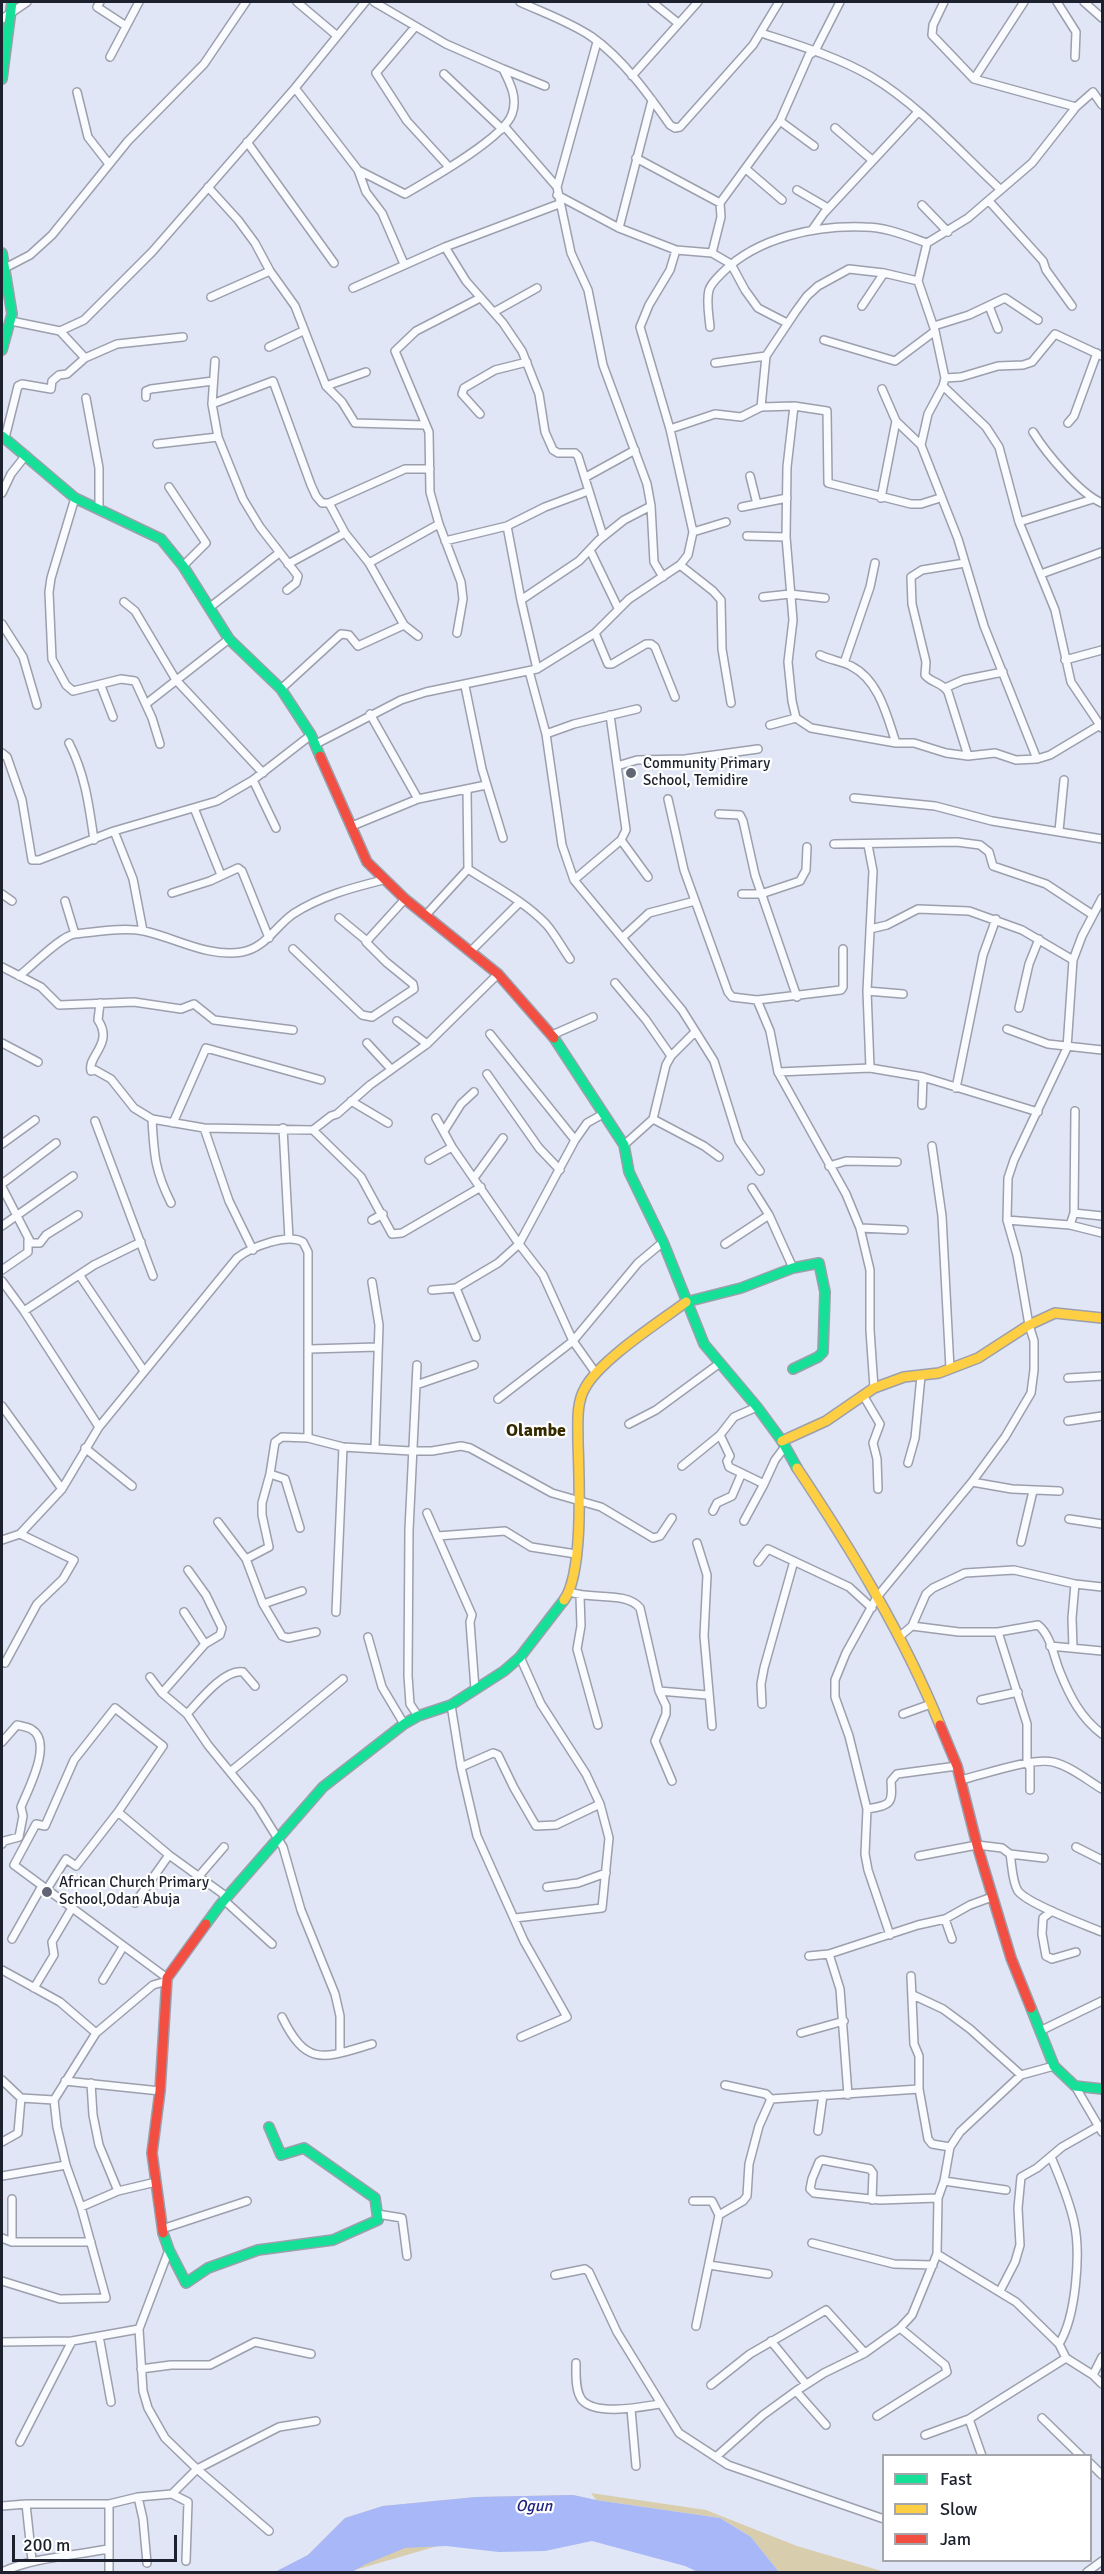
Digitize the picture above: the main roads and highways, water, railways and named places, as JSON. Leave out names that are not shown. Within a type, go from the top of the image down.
[{"type":"water","name":"Ogun","points":[[573,2495],[720,2518],[751,2537],[779,2572],[698,2572],[685,2566],[592,2541],[545,2551],[499,2552],[446,2546],[405,2548],[352,2572],[275,2572],[308,2555],[345,2518],[383,2506],[476,2497]]},
{"type":"place","name":"Community Primary School, Temidire","points":[[631,773]]},
{"type":"place","name":"African Church Primary School,Odan Abuja","points":[[47,1892]]},
{"type":"district","name":"Olambe","points":[[536,1431]]}]
